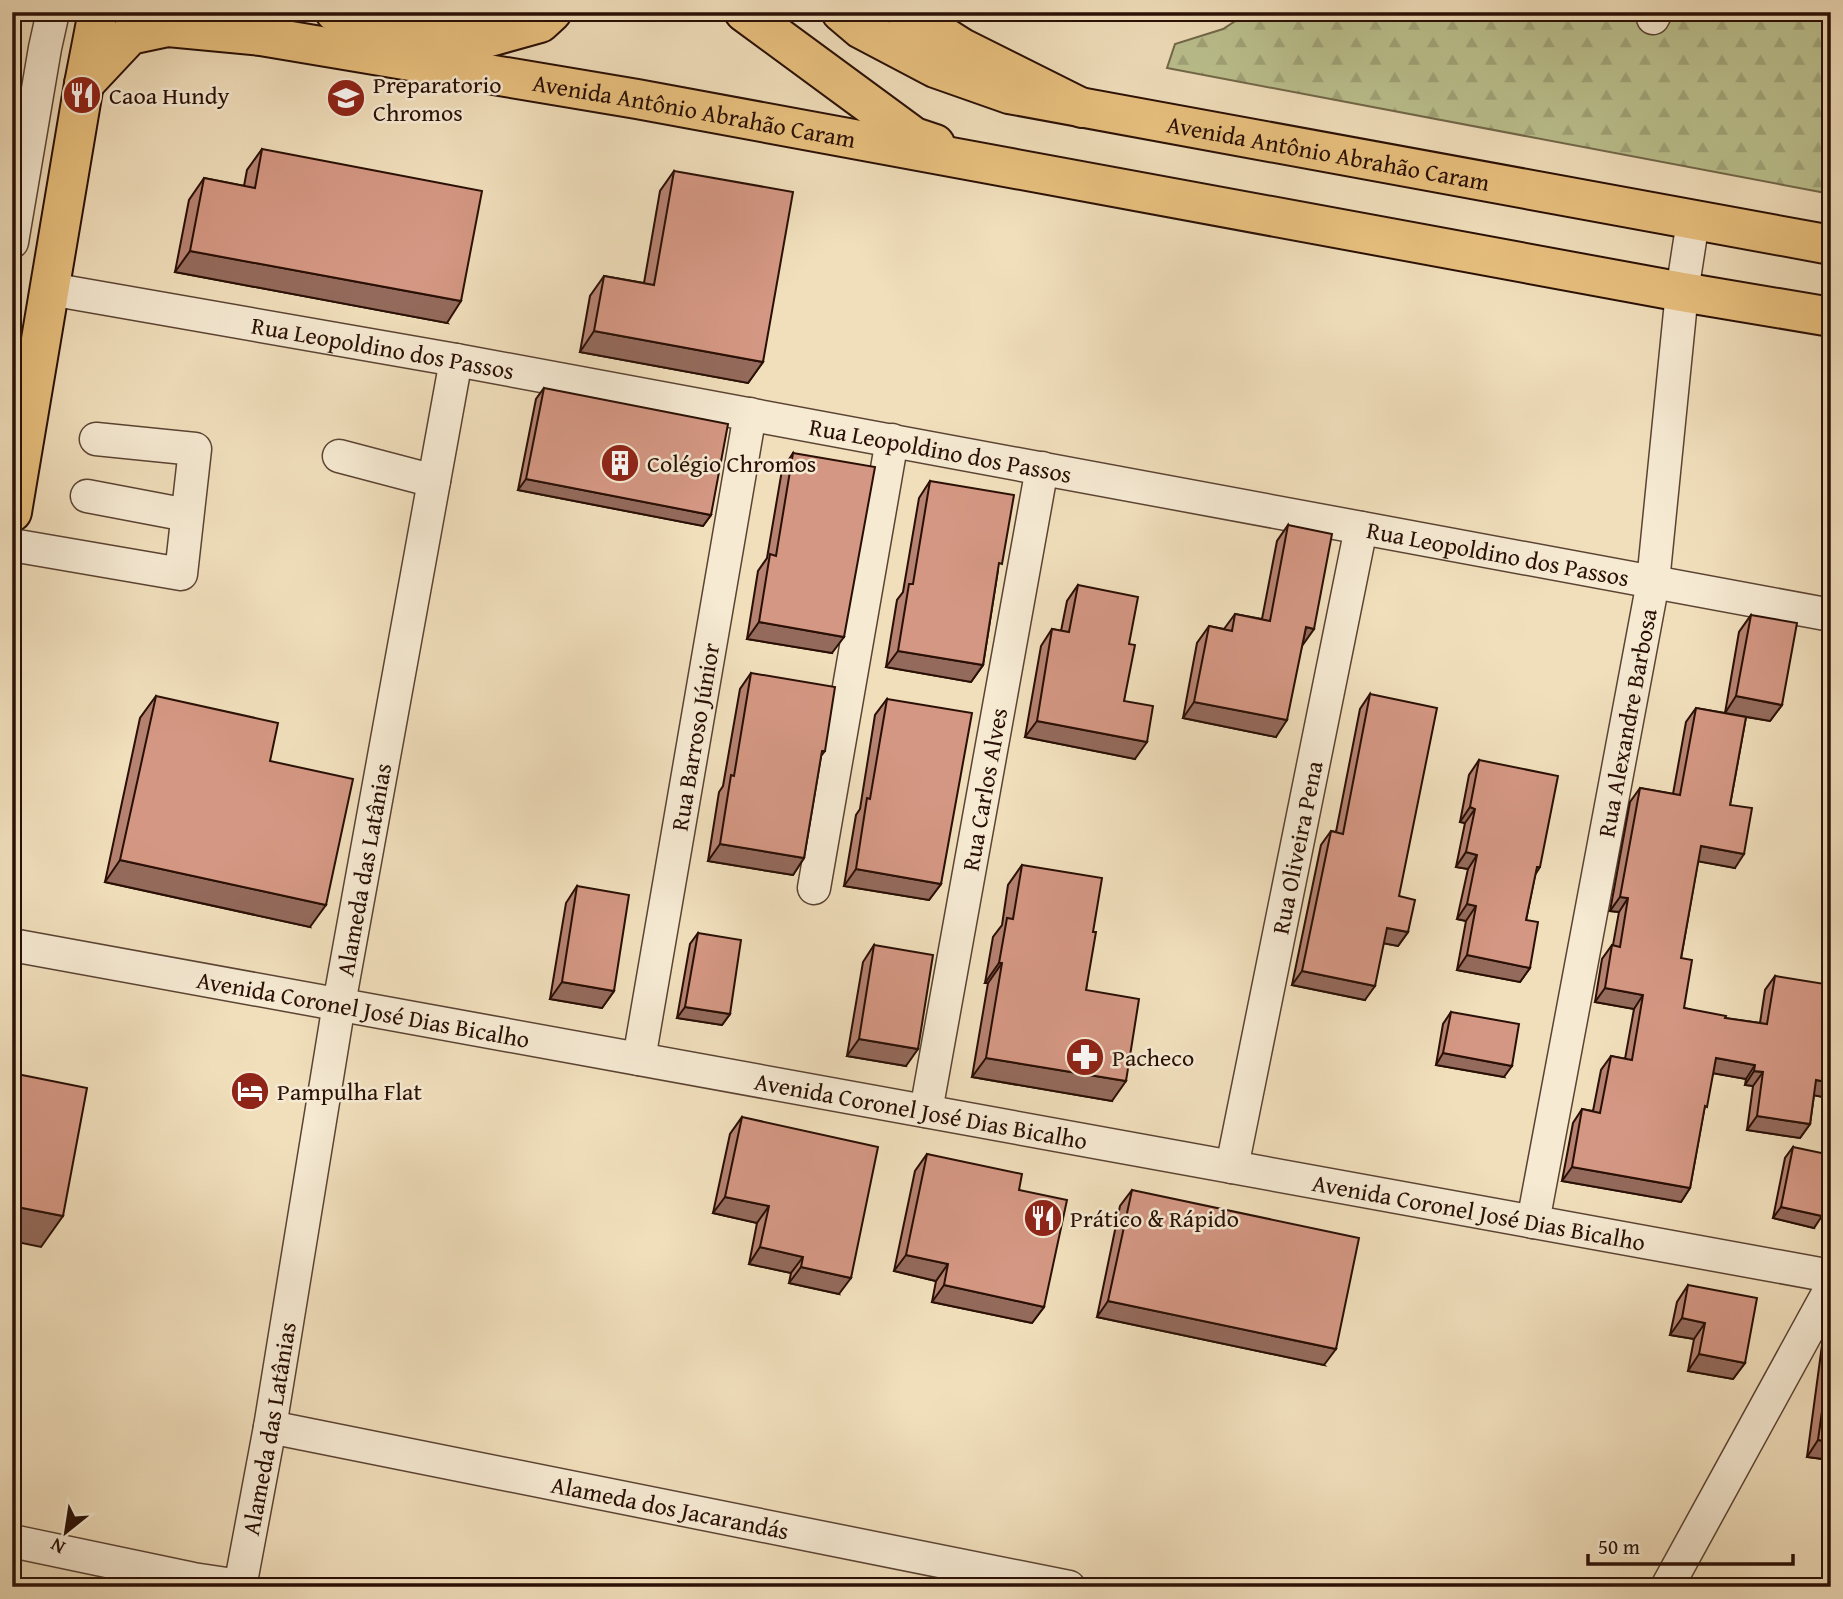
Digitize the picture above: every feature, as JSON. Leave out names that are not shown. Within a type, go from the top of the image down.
[{"type":"main road","points":[[12,512],[98,12]]},
{"type":"main road","points":[[168,27],[209,12]]},
{"type":"main road","points":[[335,12],[486,38],[540,23],[552,12]]},
{"type":"main road","name":"Avenida Antônio Abrahão Caram","points":[[744,12],[914,137],[991,165]]},
{"type":"main road","name":"Avenida Antônio Abrahão Caram","points":[[841,12],[861,29],[936,68],[1009,94],[1831,245]]},
{"type":"main road","points":[[905,12],[962,48],[1082,108]]},
{"type":"main road","name":"Avenida Antônio Abrahão Caram","points":[[84,84],[130,35],[168,27],[261,36],[637,99],[1682,292],[1831,317]]},
{"type":"street","points":[[12,242],[52,12]]},
{"type":"street","points":[[219,12],[261,36]]},
{"type":"street","name":"Rua Alexandre Barbosa","points":[[1533,1222],[1653,582],[1682,292],[1693,220]]},
{"type":"street","name":"Rua Leopoldino dos Passos","points":[[50,289],[456,360],[1831,615]]},
{"type":"street","name":"Alameda das Latânias","points":[[240,1586],[270,1427],[339,1004],[456,360]]},
{"type":"street","name":"Rua Barroso Júnior","points":[[639,1059],[750,414]]},
{"type":"street","points":[[12,545],[181,574],[195,449],[96,439]]},
{"type":"street","points":[[814,888],[892,440]]},
{"type":"street","points":[[339,456],[434,481]]},
{"type":"street","name":"Rua Carlos Alves","points":[[926,1111],[1042,468]]},
{"type":"street","points":[[87,496],[187,514]]},
{"type":"street","name":"Rua Oliveira Pena","points":[[1232,1167],[1361,528]]},
{"type":"street","name":"Avenida Coronel José Dias Bicalho","points":[[12,945],[1831,1276]]},
{"type":"street","points":[[1667,1587],[1831,1288]]},
{"type":"street","name":"Alameda dos Jacarandás","points":[[270,1427],[1069,1587]]},
{"type":"street","points":[[12,1541],[192,1579],[240,1586]]},
{"type":"green space","points":[[1249,12],[1831,12],[1831,194],[1167,68],[1175,44],[1223,29]]},
{"type":"building","points":[[262,149],[482,191],[461,301],[190,251],[204,178],[255,188]]},
{"type":"building","points":[[674,171],[793,192],[763,362],[594,331],[604,276],[654,285]]},
{"type":"building","name":"Colégio Chromos","points":[[544,388],[728,424],[711,515],[526,479]]},
{"type":"building","points":[[793,453],[875,467],[844,637],[759,622],[770,554],[776,556]]},
{"type":"building","points":[[930,481],[1014,495],[1002,564],[999,563],[983,665],[898,651],[909,584],[913,584]]},
{"type":"building","points":[[1288,525],[1332,534],[1314,629],[1306,627],[1287,720],[1194,702],[1209,626],[1232,631],[1235,614],[1270,621]]},
{"type":"building","points":[[1078,585],[1138,597],[1129,644],[1135,645],[1124,701],[1153,706],[1147,742],[1037,721],[1052,629],[1069,632]]},
{"type":"building","points":[[1751,615],[1797,623],[1782,705],[1736,696]]},
{"type":"building","points":[[751,673],[835,687],[804,858],[720,844]]},
{"type":"building","points":[[1370,694],[1437,708],[1399,896],[1415,900],[1408,932],[1387,928],[1375,986],[1302,971],[1331,831],[1343,834]]},
{"type":"building","points":[[156,696],[278,723],[270,761],[353,779],[326,905],[120,860]]},
{"type":"building","points":[[887,699],[972,713],[941,884],[856,869]]},
{"type":"building","points":[[1696,708],[1746,717],[1730,805],[1752,808],[1744,854],[1701,846],[1681,958],[1692,960],[1684,1008],[1767,1024],[1775,976],[1831,985],[1831,1083],[1816,1080],[1810,1124],[1757,1116],[1763,1072],[1754,1071],[1755,1065],[1716,1058],[1690,1188],[1572,1167],[1582,1109],[1600,1113],[1611,1056],[1632,1060],[1643,995],[1605,988],[1612,945],[1620,947],[1628,898],[1620,897],[1640,788],[1680,795]]},
{"type":"building","points":[[1479,760],[1558,776],[1540,867],[1537,867],[1526,920],[1538,922],[1530,968],[1467,955],[1476,906],[1467,904],[1477,855],[1466,852],[1475,809],[1470,807]]},
{"type":"building","points":[[1022,865],[1102,878],[1086,990],[1139,999],[1126,1081],[986,1058],[1007,918],[1013,919]]},
{"type":"building","points":[[577,886],[629,895],[614,991],[562,982]]},
{"type":"building","points":[[698,933],[741,940],[730,1014],[685,1007]]},
{"type":"building","points":[[874,945],[933,955],[918,1049],[859,1039]]},
{"type":"building","points":[[1451,1012],[1519,1024],[1512,1066],[1443,1053]]},
{"type":"building","points":[[12,1073],[87,1088],[63,1216],[12,1206]]},
{"type":"building","points":[[742,1117],[878,1147],[851,1278],[801,1267],[803,1257],[760,1247],[769,1206],[725,1197]]},
{"type":"building","points":[[1793,1147],[1831,1155],[1831,1176],[1822,1216],[1781,1207]]},
{"type":"building","points":[[927,1154],[1022,1174],[1019,1190],[1067,1200],[1044,1307],[944,1285],[948,1264],[906,1255]]},
{"type":"building","points":[[1132,1190],[1359,1238],[1336,1349],[1108,1301]]},
{"type":"building","points":[[1688,1285],[1757,1298],[1745,1363],[1699,1354],[1705,1323],[1682,1318]]},
{"type":"building","points":[[1831,1347],[1831,1442],[1818,1440]]},
{"type":"place","name":"Caoa Hundy","points":[[82,95]]},
{"type":"place","name":"Preparatorio Chromos","points":[[346,98]]},
{"type":"place","name":"Colégio Chromos","points":[[620,463]]},
{"type":"place","name":"Pacheco","points":[[1085,1057]]},
{"type":"place","name":"Pampulha Flat","points":[[250,1091]]},
{"type":"place","name":"Prático & Rápido","points":[[1043,1218]]}]
